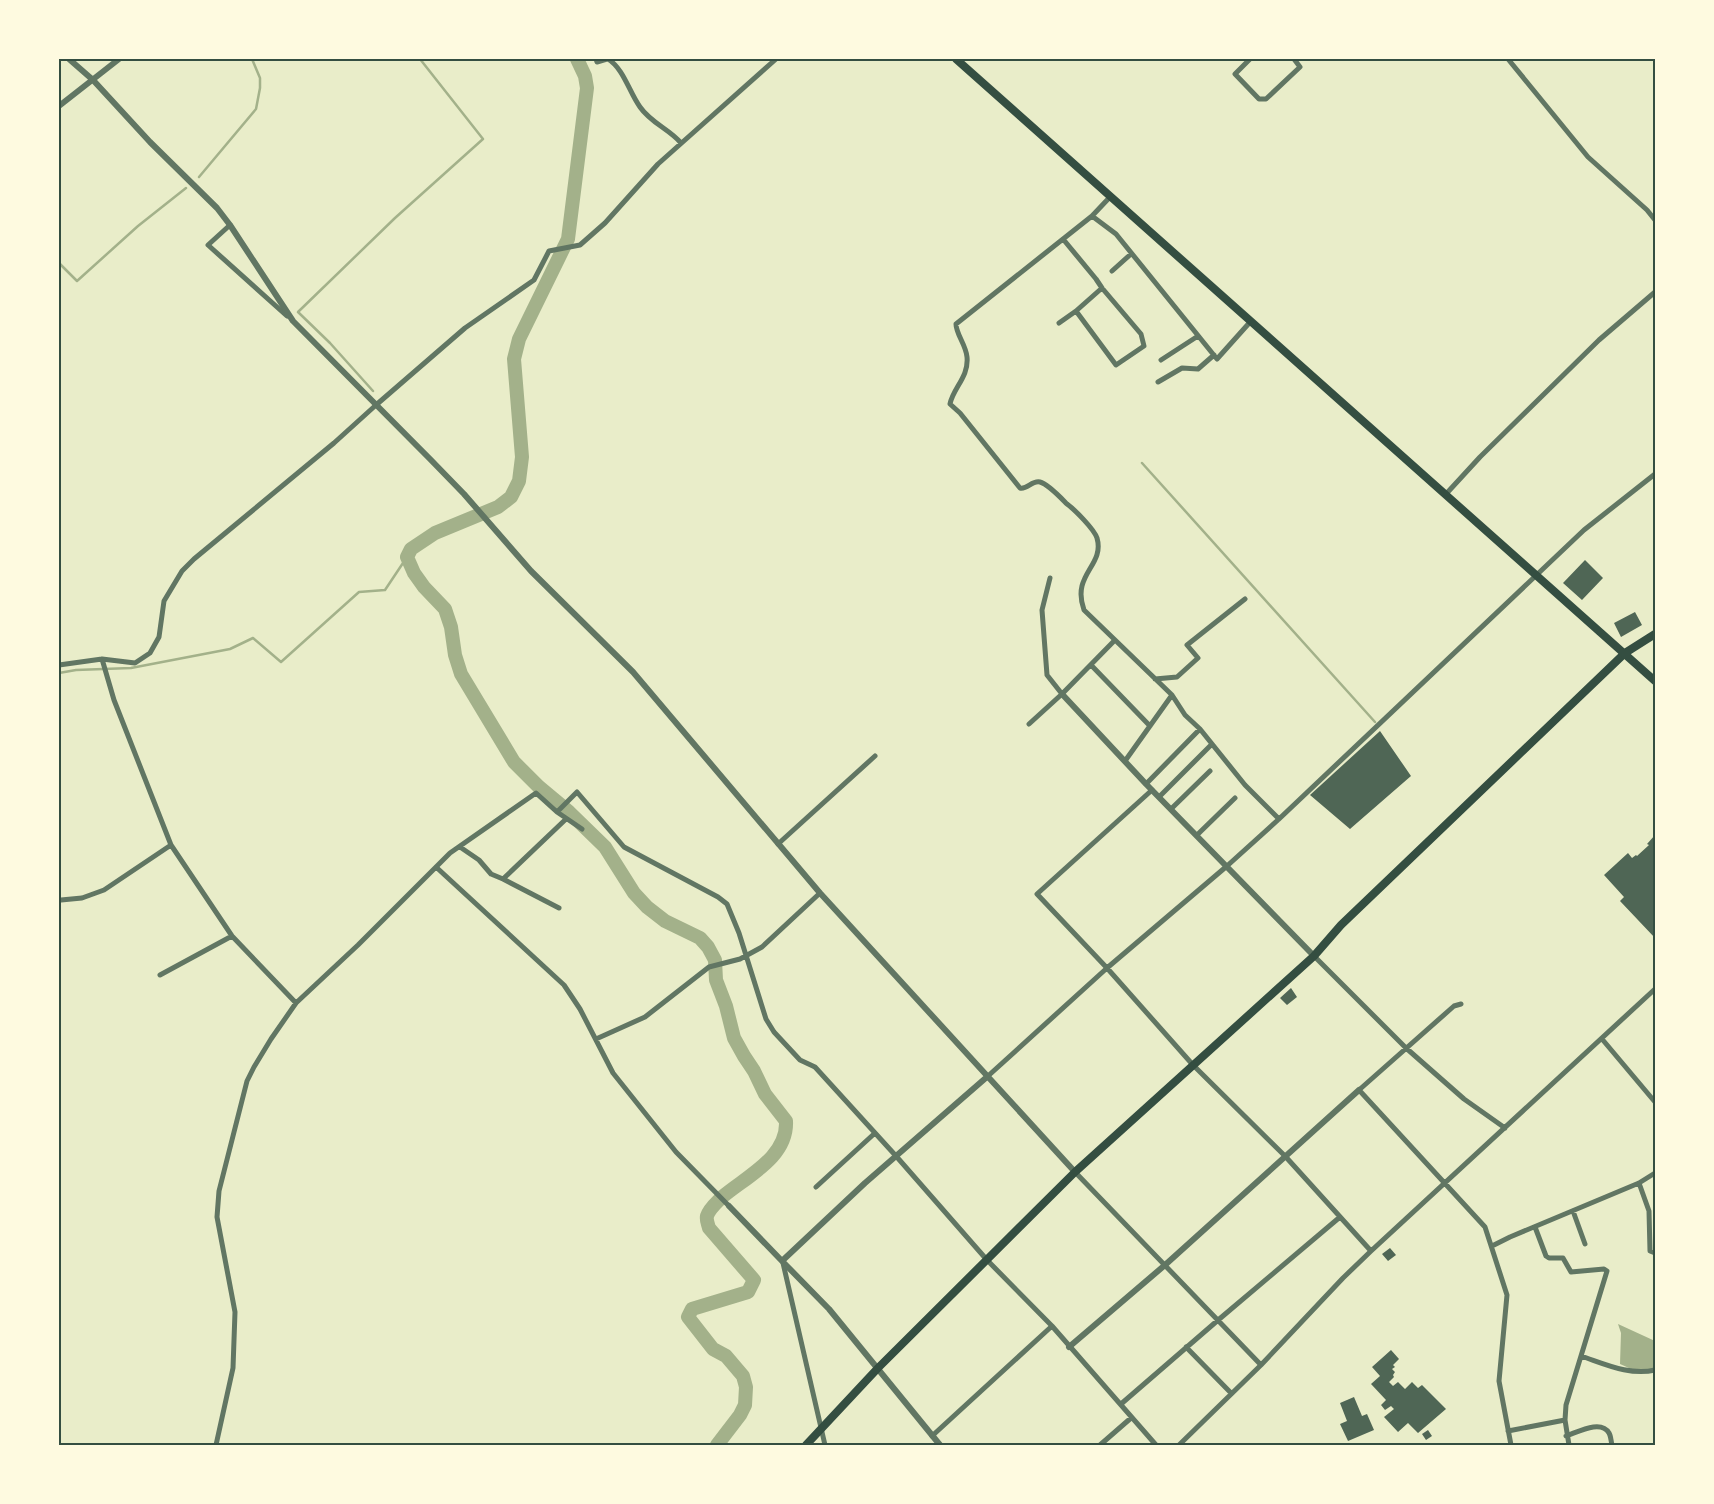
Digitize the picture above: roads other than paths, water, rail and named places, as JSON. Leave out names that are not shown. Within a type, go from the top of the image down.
[{"type":"main road","points":[[956,59],[1655,681]]},
{"type":"main road","points":[[806,1445],[878,1368],[1075,1172],[1314,956],[1341,925],[1625,653],[1655,634]]},
{"type":"street","points":[[69,59],[93,80],[156,148],[216,208],[230,225],[293,321]]},
{"type":"street","points":[[59,106],[119,59]]},
{"type":"street","points":[[596,59],[598,62],[608,59],[614,62],[641,108],[660,127],[674,135],[681,143]]},
{"type":"street","points":[[59,665],[102,659],[135,663],[150,653],[160,637],[164,601],[182,572],[194,558],[334,443],[376,404],[465,328],[534,280],[549,251],[580,245],[605,223],[658,164],[776,59]]},
{"type":"street","points":[[1250,59],[1235,74],[1259,99],[1266,100],[1300,67],[1294,59]]},
{"type":"street","points":[[1508,59],[1588,157],[1655,220]]},
{"type":"street","points":[[1110,197],[1092,216],[956,324],[956,330],[965,347],[967,358],[965,373],[950,404],[1020,488],[1024,488],[1034,482],[1043,483],[1072,507],[1095,533],[1098,553],[1083,582],[1080,598],[1084,610],[1172,695],[1185,716],[1200,729],[1244,785],[1279,820]]},
{"type":"street","points":[[1092,216],[1116,234],[1217,359],[1251,321]]},
{"type":"street","points":[[230,225],[208,245],[273,301],[376,404],[477,509],[531,571],[633,672],[820,893],[1075,1172],[1165,1264],[1216,1321],[1261,1365]]},
{"type":"street","points":[[1063,239],[1141,334],[1144,346],[1116,364],[1076,311]]},
{"type":"street","points":[[1112,271],[1131,254]]},
{"type":"street","points":[[1059,323],[1102,288]]},
{"type":"street","points":[[1446,494],[1480,457],[1599,340],[1655,292]]},
{"type":"street","points":[[1161,360],[1198,336]]},
{"type":"street","points":[[1158,382],[1182,368],[1198,370],[1214,355]]},
{"type":"street","points":[[782,1261],[896,1156],[1107,968],[1279,820],[1584,530],[1655,474]]},
{"type":"street","points":[[1050,578],[1042,610],[1047,674],[1062,694],[1146,784],[1406,1048],[1464,1099],[1505,1128]]},
{"type":"street","points":[[1155,679],[1177,677],[1198,658],[1187,645],[1245,599]]},
{"type":"street","points":[[1029,724],[1062,694],[1115,640]]},
{"type":"street","points":[[102,659],[114,700],[171,846],[232,936],[296,1003]]},
{"type":"street","points":[[1091,665],[1150,726]]},
{"type":"street","points":[[1125,761],[1172,695]]},
{"type":"street","points":[[1146,784],[1200,729]]},
{"type":"street","points":[[1159,797],[1212,744]]},
{"type":"street","points":[[778,844],[875,756]]},
{"type":"street","points":[[1172,809],[1210,771]]},
{"type":"street","points":[[1152,790],[1037,894],[1107,968],[1193,1065],[1285,1156],[1371,1251]]},
{"type":"street","points":[[216,1445],[234,1368],[235,1312],[217,1217],[219,1191],[247,1081],[254,1066],[296,1003],[358,945],[450,853],[536,792],[566,819],[582,829]]},
{"type":"street","points":[[558,812],[577,792],[624,847],[718,897],[727,904],[747,956],[766,1019],[774,1032],[800,1060],[815,1067],[987,1260],[1052,1326],[1156,1445]]},
{"type":"street","points":[[1197,835],[1235,798]]},
{"type":"street","points":[[503,880],[566,819]]},
{"type":"street","points":[[61,900],[82,898],[104,890],[171,846]]},
{"type":"street","points":[[460,847],[479,860],[491,874],[559,908]]},
{"type":"street","points":[[436,867],[564,985],[580,1009],[613,1073],[670,1145],[829,1309],[940,1445]]},
{"type":"street","points":[[596,1039],[645,1017],[709,968],[747,956],[762,947],[820,893]]},
{"type":"street","points":[[160,975],[232,936]]},
{"type":"street","points":[[1179,1445],[1261,1365],[1371,1251],[1655,991]]},
{"type":"street","points":[[1069,1347],[1165,1264],[1406,1048],[1454,1006],[1460,1004]]},
{"type":"street","points":[[1602,1039],[1655,1102]]},
{"type":"street","points":[[1359,1090],[1485,1227],[1507,1295],[1499,1381],[1511,1445]]},
{"type":"street","points":[[816,1187],[875,1133]]},
{"type":"street","points":[[1492,1246],[1640,1183],[1655,1173]]},
{"type":"street","points":[[1640,1183],[1650,1211],[1650,1251],[1655,1253]]},
{"type":"street","points":[[1572,1211],[1585,1244]]},
{"type":"street","points":[[1121,1404],[1340,1217]]},
{"type":"street","points":[[1535,1227],[1544,1253],[1549,1258],[1563,1258],[1571,1272],[1607,1271],[1566,1405],[1566,1436],[1569,1445]]},
{"type":"street","points":[[782,1261],[825,1445]]},
{"type":"street","points":[[932,1436],[1052,1326]]},
{"type":"street","points":[[1186,1347],[1231,1393]]},
{"type":"street","points":[[1581,1356],[1615,1368],[1641,1374],[1655,1370]]},
{"type":"street","points":[[1100,1445],[1131,1418]]},
{"type":"street","points":[[1508,1432],[1565,1420]]},
{"type":"street","points":[[1566,1436],[1598,1426],[1604,1428],[1609,1433],[1612,1445]]},
{"type":"waterway","points":[[199,177],[256,109],[260,78],[252,59]]},
{"type":"waterway","points":[[373,391],[330,343],[298,312],[395,218],[483,139],[420,59]]},
{"type":"waterway","points":[[577,59],[585,76],[587,88],[568,239],[519,339],[514,359],[522,457],[519,481],[511,497],[498,507],[435,533],[411,549],[407,557],[414,573],[424,587],[445,609],[451,627],[455,655],[461,674],[514,762],[605,847],[634,893],[647,907],[665,921],[700,938],[708,947],[715,960],[716,980],[726,1006],[734,1038],[754,1071],[765,1094],[786,1121],[785,1134],[773,1156],[721,1198],[707,1216],[709,1228],[754,1280],[748,1292],[692,1309],[688,1317],[713,1349],[726,1356],[743,1376],[746,1387],[745,1405],[740,1415],[717,1445]]},
{"type":"waterway","points":[[59,263],[77,281],[138,226],[186,188]]},
{"type":"waterway","points":[[1142,463],[1375,722]]},
{"type":"waterway","points":[[59,673],[76,670],[131,668],[230,649],[253,638],[281,662],[359,592],[385,590],[407,557]]}]
